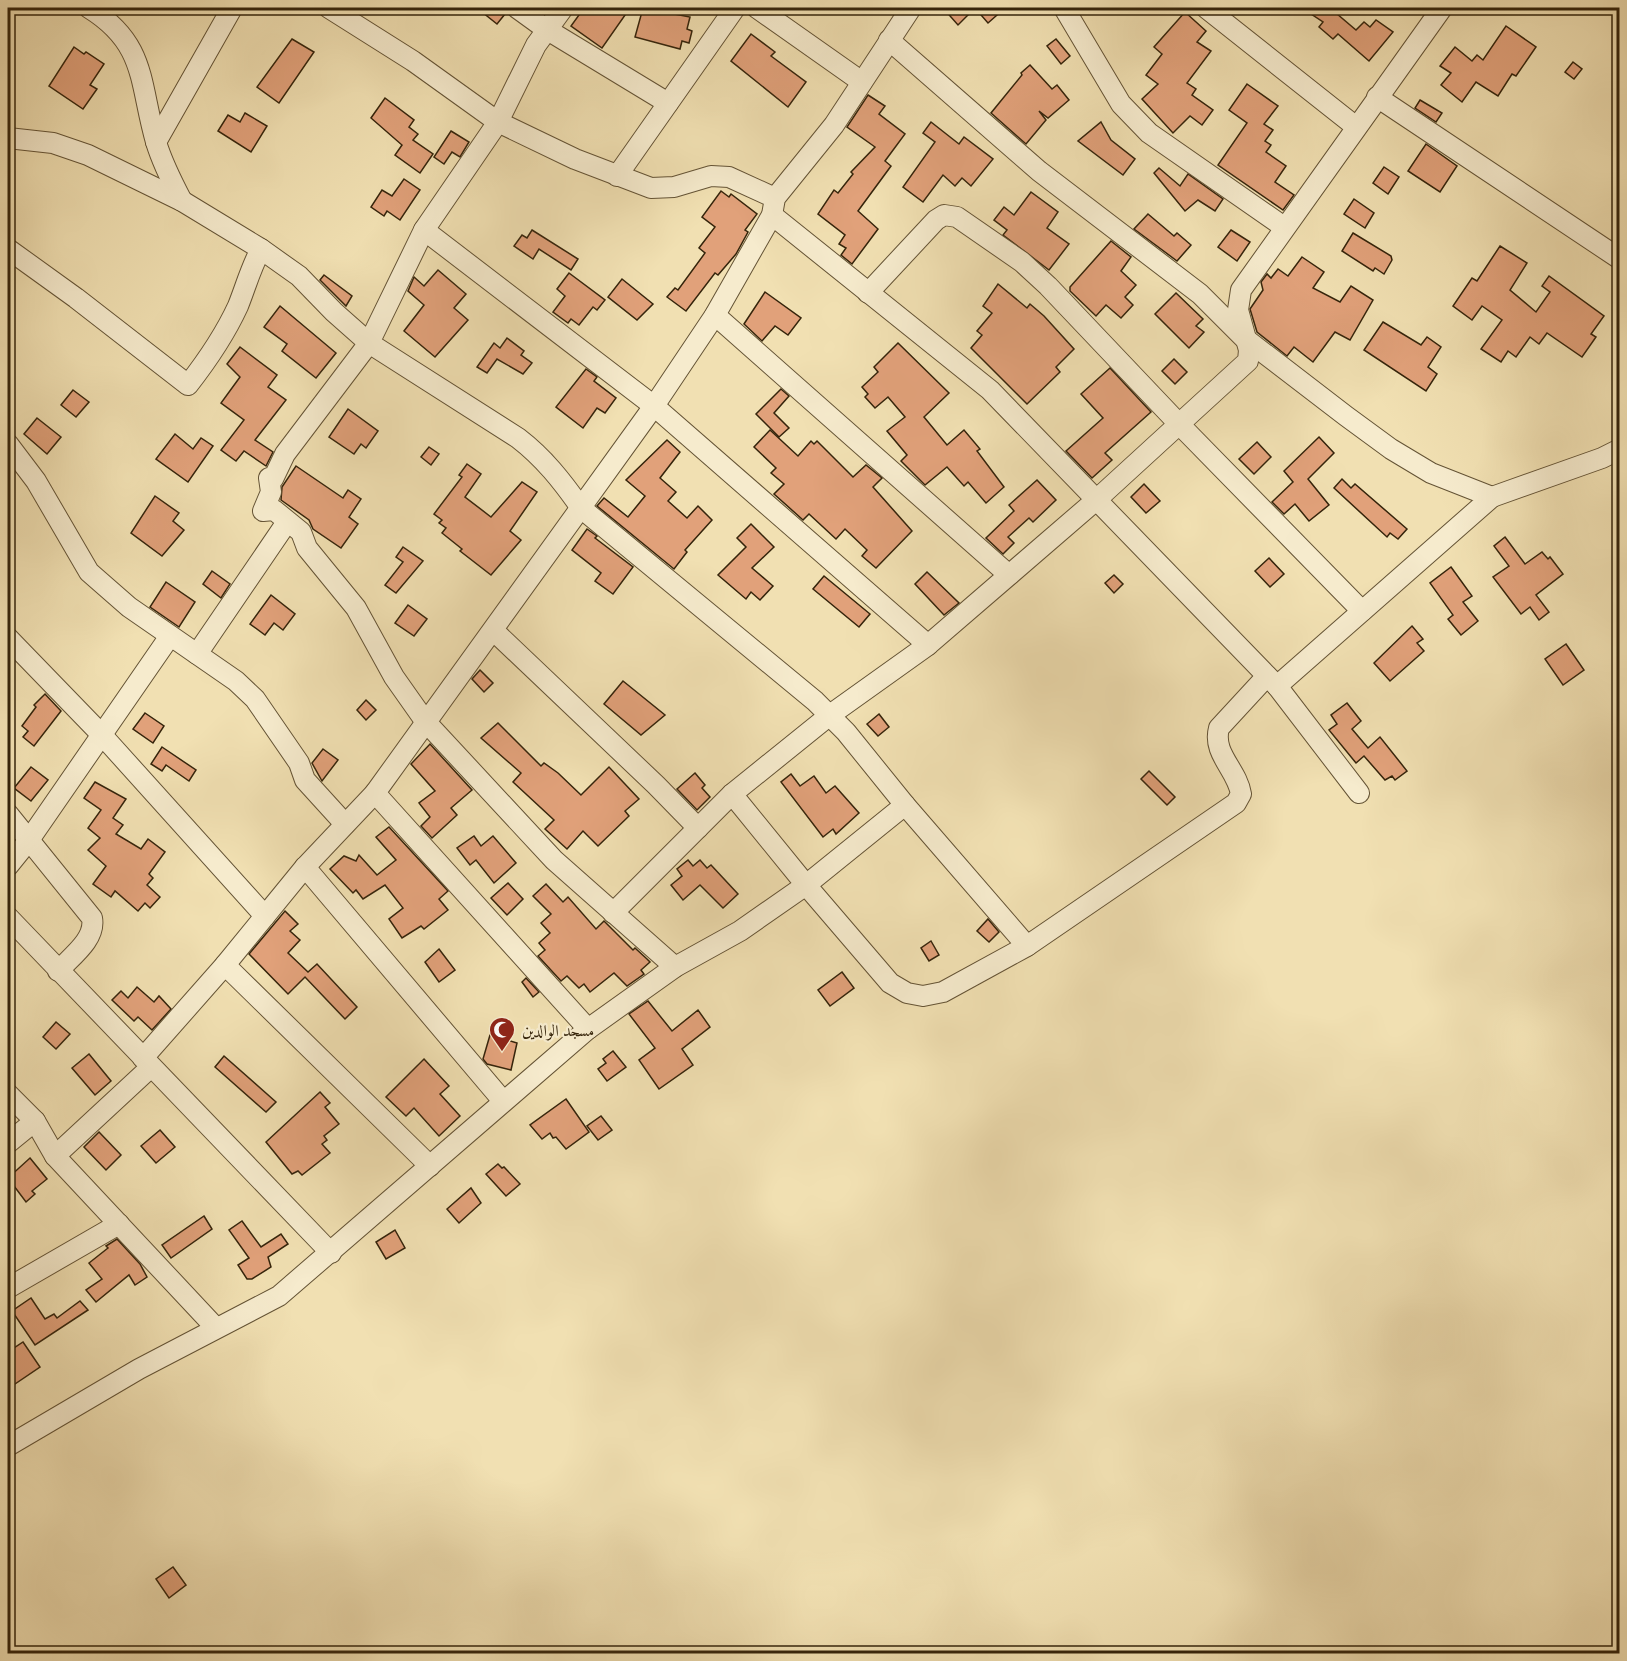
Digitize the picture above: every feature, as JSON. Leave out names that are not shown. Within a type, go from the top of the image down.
[{"type":"street","points":[[88,8],[108,20],[130,46],[144,84],[156,142],[182,201]]},
{"type":"street","points":[[156,142],[232,8]]},
{"type":"street","points":[[329,8],[413,61],[498,122],[617,176],[651,188],[674,187],[711,176],[729,177],[773,207],[868,292],[990,390],[1095,501],[1272,681],[1359,793]]},
{"type":"street","points":[[517,8],[546,29],[668,103]]},
{"type":"street","points":[[563,8],[546,29],[498,122],[424,230],[369,343],[285,454],[273,479],[269,478],[271,492],[263,511],[274,510],[301,532],[307,548],[356,608],[394,677],[425,721],[554,860],[675,967]]},
{"type":"street","points":[[617,176],[735,8]]},
{"type":"street","points":[[757,8],[862,82]]},
{"type":"street","points":[[55,1156],[147,1063],[305,867],[375,793],[654,406],[715,315],[773,207],[834,125],[911,8]]},
{"type":"street","points":[[1064,8],[1121,104],[1149,133],[1284,227]]},
{"type":"street","points":[[1206,8],[1355,126]]},
{"type":"street","points":[[613,913],[732,794],[830,715],[928,645],[1095,501],[1248,361],[1249,350],[1243,337],[1238,310],[1241,290],[1355,126],[1442,8]]},
{"type":"street","points":[[889,40],[1039,171],[1200,294],[1243,337],[1391,449],[1431,472],[1492,497]]},
{"type":"street","points":[[1377,97],[1620,259]]},
{"type":"street","points":[[8,138],[53,143],[88,154],[182,201],[261,249],[299,276],[334,312],[369,343],[525,443],[559,476],[581,508],[830,715],[1027,946]]},
{"type":"street","points":[[868,292],[936,220],[945,215],[957,217],[1022,262],[1048,286],[1362,611]]},
{"type":"street","points":[[424,230],[654,406],[928,645]]},
{"type":"street","points":[[8,249],[76,298],[188,385],[212,355],[237,307],[252,266],[261,249]]},
{"type":"street","points":[[715,315],[1009,575]]},
{"type":"street","points":[[8,444],[36,481],[89,572],[129,607],[236,681],[255,699],[299,763],[305,780],[345,824]]},
{"type":"street","points":[[732,794],[890,984],[907,993],[923,996],[943,992],[1027,946],[1236,802],[1242,794],[1240,784],[1219,751],[1216,739],[1219,728],[1272,681],[1362,611],[1492,497],[1602,458],[1620,449]]},
{"type":"street","points":[[197,654],[288,522]]},
{"type":"street","points":[[494,631],[698,828]]},
{"type":"street","points":[[8,866],[29,840],[170,636]]},
{"type":"street","points":[[8,638],[101,734],[265,916]]},
{"type":"street","points":[[375,793],[588,1029]]},
{"type":"street","points":[[8,1446],[216,1328],[279,1296],[588,1029],[675,967],[740,931],[806,885],[905,805]]},
{"type":"street","points":[[8,814],[92,918],[94,927],[90,936],[58,971]]},
{"type":"street","points":[[305,867],[503,1101]]},
{"type":"street","points":[[8,917],[331,1253]]},
{"type":"street","points":[[225,965],[430,1166]]},
{"type":"street","points":[[8,1094],[35,1121],[55,1156],[216,1328]]},
{"type":"street","points":[[8,1143],[35,1121]]},
{"type":"street","points":[[8,1288],[119,1224]]},
{"type":"building","points":[[477,8],[498,8],[505,14],[497,24]]},
{"type":"building","points":[[584,8],[630,8],[602,48],[571,26]]},
{"type":"building","points":[[643,8],[690,17],[687,29],[692,31],[689,43],[682,41],[680,49],[635,37]]},
{"type":"building","points":[[943,8],[975,8],[958,25]]},
{"type":"building","points":[[975,8],[1005,8],[988,23]]},
{"type":"building","points":[[1302,8],[1330,8],[1356,30],[1364,22],[1370,27],[1376,20],[1393,32],[1369,61],[1338,34],[1333,39],[1319,27],[1323,22]]},
{"type":"building","points":[[1185,12],[1206,31],[1197,42],[1211,51],[1187,83],[1196,89],[1192,95],[1213,110],[1202,125],[1190,116],[1173,133],[1142,99],[1158,84],[1146,75],[1162,54],[1154,47]]},
{"type":"building","points":[[1506,26],[1536,47],[1516,76],[1512,74],[1498,96],[1476,82],[1462,102],[1441,85],[1451,73],[1440,66],[1455,47],[1472,61],[1477,55],[1483,60]]},
{"type":"building","points":[[751,34],[775,52],[771,56],[806,82],[788,107],[731,61]]},
{"type":"building","points":[[292,39],[314,52],[279,103],[257,87]]},
{"type":"building","points":[[1056,39],[1070,56],[1061,64],[1047,46]]},
{"type":"building","points":[[74,47],[104,64],[90,85],[97,89],[83,109],[49,86]]},
{"type":"building","points":[[1573,62],[1582,69],[1574,79],[1565,72]]},
{"type":"building","points":[[1030,65],[1052,89],[1057,85],[1069,100],[1048,118],[1039,111],[1046,120],[1026,144],[991,113],[1022,75],[1021,73]]},
{"type":"building","points":[[1247,84],[1278,106],[1264,124],[1273,130],[1265,141],[1271,145],[1266,152],[1286,166],[1275,182],[1294,195],[1283,210],[1218,165],[1247,123],[1229,110]]},
{"type":"building","points":[[868,95],[885,106],[879,114],[905,134],[885,161],[891,166],[858,211],[878,229],[852,264],[841,255],[846,248],[839,244],[845,235],[818,214],[834,190],[838,193],[853,174],[851,172],[875,147],[847,127]]},
{"type":"building","points":[[385,98],[414,120],[409,127],[418,134],[413,140],[433,154],[420,173],[395,155],[402,145],[371,118]]},
{"type":"building","points":[[1420,100],[1442,113],[1436,122],[1415,108]]},
{"type":"building","points":[[245,113],[267,126],[251,152],[218,131],[228,115],[240,122]]},
{"type":"building","points":[[931,122],[959,144],[964,137],[993,159],[971,186],[962,178],[955,186],[943,175],[923,202],[903,187],[935,142],[923,133]]},
{"type":"building","points":[[1101,122],[1111,140],[1135,159],[1123,175],[1078,141]]},
{"type":"building","points":[[451,131],[469,142],[460,157],[452,152],[444,164],[434,157]]},
{"type":"building","points":[[1426,144],[1457,166],[1440,192],[1408,171]]},
{"type":"building","points":[[1384,167],[1399,177],[1388,194],[1373,183]]},
{"type":"building","points":[[1159,168],[1180,186],[1188,174],[1223,199],[1215,211],[1198,200],[1185,211],[1154,173]]},
{"type":"building","points":[[404,179],[420,190],[400,220],[387,211],[384,216],[371,207],[382,190],[392,196]]},
{"type":"building","points":[[721,191],[729,197],[731,194],[757,214],[745,230],[748,232],[736,254],[718,275],[715,273],[686,311],[667,297],[675,288],[678,290],[705,253],[699,248],[715,227],[702,217]]},
{"type":"building","points":[[1031,192],[1058,212],[1047,228],[1069,244],[1049,270],[1003,235],[1007,230],[994,220],[1004,207],[1014,215]]},
{"type":"building","points":[[1354,199],[1374,213],[1365,228],[1344,214]]},
{"type":"building","points":[[1148,214],[1174,236],[1177,233],[1191,245],[1177,261],[1134,229]]},
{"type":"building","points":[[532,230],[578,259],[571,270],[539,249],[533,259],[514,246],[522,235],[527,238]]},
{"type":"building","points":[[1231,230],[1250,242],[1237,261],[1218,247]]},
{"type":"building","points":[[1353,233],[1391,256],[1392,260],[1384,274],[1375,268],[1373,271],[1342,251]]},
{"type":"building","points":[[1111,241],[1131,257],[1121,271],[1136,285],[1125,297],[1133,305],[1121,318],[1106,305],[1096,316],[1070,291],[1070,287]]},
{"type":"building","points":[[1500,246],[1527,263],[1510,290],[1536,312],[1550,292],[1542,286],[1549,276],[1604,316],[1591,334],[1596,337],[1582,357],[1547,333],[1539,344],[1530,337],[1516,357],[1508,351],[1501,362],[1481,349],[1502,320],[1482,306],[1472,320],[1453,306],[1472,278],[1477,281]]},
{"type":"building","points":[[1302,257],[1324,272],[1313,288],[1340,302],[1351,286],[1373,300],[1350,340],[1335,332],[1313,362],[1294,347],[1287,356],[1257,332],[1250,309],[1263,290],[1261,282],[1267,274],[1271,278],[1278,269],[1288,276]]},
{"type":"building","points":[[438,270],[466,294],[454,308],[468,320],[435,357],[404,331],[424,305],[408,291],[414,277],[424,286]]},
{"type":"building","points":[[569,273],[605,300],[597,310],[593,307],[579,325],[571,319],[568,323],[553,312],[565,296],[557,289]]},
{"type":"building","points":[[324,275],[352,296],[346,306],[320,280]]},
{"type":"building","points":[[622,279],[653,304],[637,320],[608,297]]},
{"type":"building","points":[[998,284],[1027,308],[1030,304],[1074,349],[1056,367],[1060,372],[1027,404],[971,348],[982,335],[977,331],[992,313],[983,306]]},
{"type":"building","points":[[765,292],[801,318],[788,335],[775,326],[762,341],[744,324]]},
{"type":"building","points":[[1176,293],[1203,319],[1196,326],[1204,332],[1189,348],[1155,314]]},
{"type":"building","points":[[280,306],[336,353],[316,378],[282,351],[287,344],[264,327]]},
{"type":"building","points":[[1383,322],[1421,345],[1427,337],[1441,347],[1428,367],[1437,374],[1426,391],[1364,350]]},
{"type":"building","points":[[507,338],[524,351],[521,355],[532,363],[523,374],[497,359],[487,373],[477,367],[494,343],[500,348]]},
{"type":"building","points":[[898,343],[949,393],[924,417],[947,445],[964,430],[980,449],[977,451],[1004,487],[986,503],[968,482],[964,486],[947,467],[925,485],[901,461],[907,455],[887,431],[905,417],[888,397],[875,408],[865,397],[868,394],[862,387],[878,372],[874,367]]},
{"type":"building","points":[[240,347],[277,375],[268,387],[286,400],[255,440],[273,452],[266,466],[244,451],[236,461],[221,450],[244,420],[221,403],[240,377],[227,364]]},
{"type":"building","points":[[1174,359],[1187,372],[1175,384],[1162,371]]},
{"type":"building","points":[[1110,368],[1151,412],[1105,453],[1112,460],[1092,478],[1066,451],[1103,418],[1081,394]]},
{"type":"building","points":[[586,369],[597,377],[594,381],[616,398],[605,413],[597,408],[583,428],[556,407]]},
{"type":"building","points":[[781,389],[789,396],[774,413],[789,428],[779,437],[756,414]]},
{"type":"building","points":[[73,390],[89,402],[76,417],[61,405]]},
{"type":"building","points":[[348,409],[378,431],[366,448],[361,444],[354,454],[329,437]]},
{"type":"building","points":[[37,418],[61,437],[47,454],[24,434]]},
{"type":"building","points":[[770,430],[798,456],[811,441],[814,444],[817,441],[853,477],[866,465],[882,478],[873,487],[912,531],[876,568],[862,556],[867,550],[845,529],[836,539],[809,514],[803,520],[774,494],[784,484],[771,473],[776,468],[754,447]]},
{"type":"building","points":[[175,434],[193,449],[201,438],[213,446],[188,482],[156,459]]},
{"type":"building","points":[[1319,437],[1334,453],[1308,479],[1329,505],[1309,521],[1295,504],[1284,514],[1272,502],[1293,482],[1284,471]]},
{"type":"building","points":[[667,440],[680,452],[660,478],[676,492],[668,501],[687,518],[698,506],[712,520],[685,550],[687,552],[674,569],[597,506],[604,498],[628,517],[645,496],[626,480]]},
{"type":"building","points":[[1257,442],[1271,457],[1254,474],[1239,459]]},
{"type":"building","points":[[429,447],[439,454],[431,465],[421,457]]},
{"type":"building","points":[[467,464],[481,474],[465,497],[491,517],[522,482],[537,492],[510,531],[521,540],[491,575],[460,551],[462,549],[442,533],[446,528],[439,523],[442,520],[434,514],[462,477],[459,475]]},
{"type":"building","points":[[296,466],[343,498],[348,490],[361,499],[349,517],[358,524],[341,548],[313,529],[309,520],[281,500],[282,487]]},
{"type":"building","points":[[1342,479],[1351,488],[1355,484],[1407,529],[1398,539],[1390,533],[1387,537],[1334,488]]},
{"type":"building","points":[[1037,480],[1056,500],[1033,522],[1029,518],[1008,537],[1014,543],[1003,554],[986,538],[1014,511],[1009,505]]},
{"type":"building","points":[[1144,484],[1160,501],[1146,513],[1131,497]]},
{"type":"building","points":[[155,496],[179,513],[173,521],[184,530],[162,556],[131,533]]},
{"type":"building","points":[[751,524],[774,547],[752,568],[773,586],[760,600],[751,592],[746,599],[718,575],[746,547],[737,538]]},
{"type":"building","points":[[587,529],[597,536],[595,538],[633,567],[613,594],[595,581],[601,573],[572,550]]},
{"type":"building","points":[[1505,537],[1525,564],[1542,552],[1548,559],[1550,557],[1563,574],[1536,595],[1549,612],[1539,620],[1530,607],[1521,614],[1493,577],[1509,566],[1494,546]]},
{"type":"building","points":[[403,547],[423,561],[396,593],[385,585],[403,562],[396,557]]},
{"type":"building","points":[[1269,558],[1284,574],[1270,587],[1255,571]]},
{"type":"building","points":[[1451,567],[1472,596],[1463,602],[1478,621],[1461,635],[1448,619],[1453,615],[1430,583]]},
{"type":"building","points":[[212,571],[230,584],[221,598],[203,584]]},
{"type":"building","points":[[927,572],[959,603],[944,615],[915,584]]},
{"type":"building","points":[[1114,575],[1123,584],[1114,593],[1105,583]]},
{"type":"building","points":[[824,576],[870,614],[859,627],[813,589]]},
{"type":"building","points":[[166,582],[195,602],[179,627],[150,607]]},
{"type":"building","points":[[271,595],[295,614],[283,630],[274,623],[265,635],[250,624]]},
{"type":"building","points":[[408,605],[427,619],[414,636],[395,623]]},
{"type":"building","points":[[1412,626],[1423,639],[1417,643],[1424,651],[1390,681],[1374,663]]},
{"type":"building","points":[[1566,644],[1584,670],[1563,685],[1545,659]]},
{"type":"building","points":[[480,670],[493,683],[484,692],[472,679]]},
{"type":"building","points":[[623,681],[665,715],[641,735],[604,704]]},
{"type":"building","points":[[45,694],[61,711],[34,746],[23,737],[28,731],[22,726],[36,707],[34,705]]},
{"type":"building","points":[[366,700],[376,710],[366,720],[357,710]]},
{"type":"building","points":[[1347,703],[1361,721],[1352,729],[1368,748],[1380,737],[1407,771],[1395,780],[1392,776],[1385,780],[1364,756],[1356,763],[1329,730],[1337,724],[1331,715]]},
{"type":"building","points":[[145,713],[164,726],[153,743],[133,729]]},
{"type":"building","points":[[879,714],[889,727],[878,736],[867,724]]},
{"type":"building","points":[[498,723],[541,766],[544,763],[558,773],[581,795],[609,767],[639,799],[625,811],[629,816],[598,846],[583,831],[567,849],[545,829],[554,820],[513,782],[521,773],[481,738]]},
{"type":"building","points":[[430,744],[472,790],[451,808],[457,815],[432,838],[421,826],[430,817],[419,803],[435,791],[411,764]]},
{"type":"building","points":[[162,747],[196,770],[189,781],[166,765],[162,771],[151,764]]},
{"type":"building","points":[[323,749],[338,760],[322,781],[312,763]]},
{"type":"building","points":[[31,767],[48,780],[31,801],[14,788]]},
{"type":"building","points":[[1149,771],[1175,797],[1167,805],[1141,779]]},
{"type":"building","points":[[695,773],[705,785],[702,788],[710,797],[697,810],[677,789]]},
{"type":"building","points":[[791,774],[800,786],[814,776],[826,793],[835,786],[859,813],[836,834],[833,829],[823,837],[781,782]]},
{"type":"building","points":[[95,782],[126,799],[113,818],[123,825],[116,834],[141,849],[148,839],[165,852],[149,874],[153,878],[147,885],[160,897],[150,908],[145,903],[138,911],[115,891],[111,897],[93,884],[106,866],[88,850],[100,838],[88,828],[101,810],[84,798]]},
{"type":"building","points":[[389,827],[448,891],[439,899],[448,910],[424,929],[421,926],[402,938],[389,919],[403,908],[385,885],[363,899],[356,890],[353,893],[330,869],[344,856],[356,861],[359,855],[377,875],[396,860],[376,837]]},
{"type":"building","points":[[474,836],[481,846],[493,836],[516,863],[494,883],[476,860],[470,865],[457,848]]},
{"type":"building","points":[[688,860],[693,866],[700,860],[707,868],[711,865],[738,894],[723,908],[700,885],[683,900],[671,885],[682,876],[677,869]]},
{"type":"building","points":[[508,883],[523,899],[507,915],[491,898]]},
{"type":"building","points":[[546,884],[563,902],[568,897],[596,929],[604,921],[633,950],[635,948],[647,959],[650,962],[641,970],[644,974],[627,986],[614,973],[590,992],[584,984],[579,988],[567,976],[561,981],[538,956],[545,950],[539,943],[550,933],[541,923],[551,914],[533,896]]},
{"type":"building","points":[[285,911],[298,924],[290,931],[300,940],[288,953],[308,972],[317,964],[357,1007],[345,1019],[305,977],[288,994],[249,954]]},
{"type":"building","points":[[988,919],[999,932],[989,942],[977,931]]},
{"type":"building","points":[[931,941],[939,955],[929,961],[921,948]]},
{"type":"building","points":[[439,949],[455,970],[439,982],[425,962]]},
{"type":"building","points":[[842,972],[854,988],[830,1006],[818,990]]},
{"type":"building","points":[[526,978],[539,992],[533,997],[522,982]]},
{"type":"building","points":[[137,987],[154,1002],[159,996],[171,1009],[152,1030],[138,1017],[134,1021],[112,1000],[121,991],[128,998]]},
{"type":"building","points":[[648,1001],[672,1031],[698,1010],[710,1027],[682,1049],[693,1065],[659,1089],[639,1060],[655,1048],[629,1014]]},
{"type":"building","points":[[56,1022],[70,1034],[56,1049],[43,1037]]},
{"type":"building","name":"مسجد الوالدين","points":[[490,1035],[517,1043],[511,1070],[487,1064],[483,1059]]},
{"type":"building","points":[[613,1051],[626,1067],[607,1081],[598,1069],[606,1063],[603,1059]]},
{"type":"building","points":[[89,1054],[111,1081],[95,1095],[72,1068]]},
{"type":"building","points":[[224,1056],[276,1102],[266,1112],[215,1067]]},
{"type":"building","points":[[424,1059],[449,1086],[440,1094],[460,1116],[439,1136],[414,1108],[406,1116],[386,1097]]},
{"type":"building","points":[[320,1092],[330,1103],[325,1107],[339,1124],[324,1136],[327,1140],[322,1144],[330,1153],[302,1175],[298,1171],[292,1174],[266,1142]]},
{"type":"building","points":[[566,1099],[589,1132],[566,1149],[550,1133],[542,1139],[530,1125]]},
{"type":"building","points":[[601,1116],[612,1130],[598,1140],[587,1126]]},
{"type":"building","points":[[160,1130],[175,1147],[156,1163],[141,1146]]},
{"type":"building","points":[[99,1132],[121,1155],[106,1170],[84,1147]]},
{"type":"building","points":[[30,1158],[47,1179],[32,1191],[35,1194],[26,1202],[8,1178]]},
{"type":"building","points":[[498,1164],[504,1167],[520,1184],[506,1196],[486,1174]]},
{"type":"building","points":[[471,1188],[481,1203],[459,1223],[447,1209]]},
{"type":"building","points":[[204,1216],[212,1229],[171,1258],[162,1245]]},
{"type":"building","points":[[242,1221],[261,1247],[281,1234],[288,1244],[268,1257],[271,1267],[252,1279],[247,1279],[238,1265],[249,1258],[229,1230]]},
{"type":"building","points":[[395,1230],[405,1248],[386,1259],[376,1242]]},
{"type":"building","points":[[117,1239],[140,1264],[147,1277],[135,1285],[129,1275],[96,1302],[86,1290],[102,1279],[89,1263],[108,1248],[106,1246]]},
{"type":"building","points":[[31,1298],[45,1319],[54,1314],[57,1318],[80,1301],[88,1310],[35,1345],[12,1311]]},
{"type":"building","points":[[23,1342],[40,1367],[12,1386],[8,1379],[8,1352]]},
{"type":"building","points":[[173,1567],[186,1585],[169,1598],[156,1579]]},
{"type":"place","name":"مسجد الوالدين","points":[[502,1053]]}]
